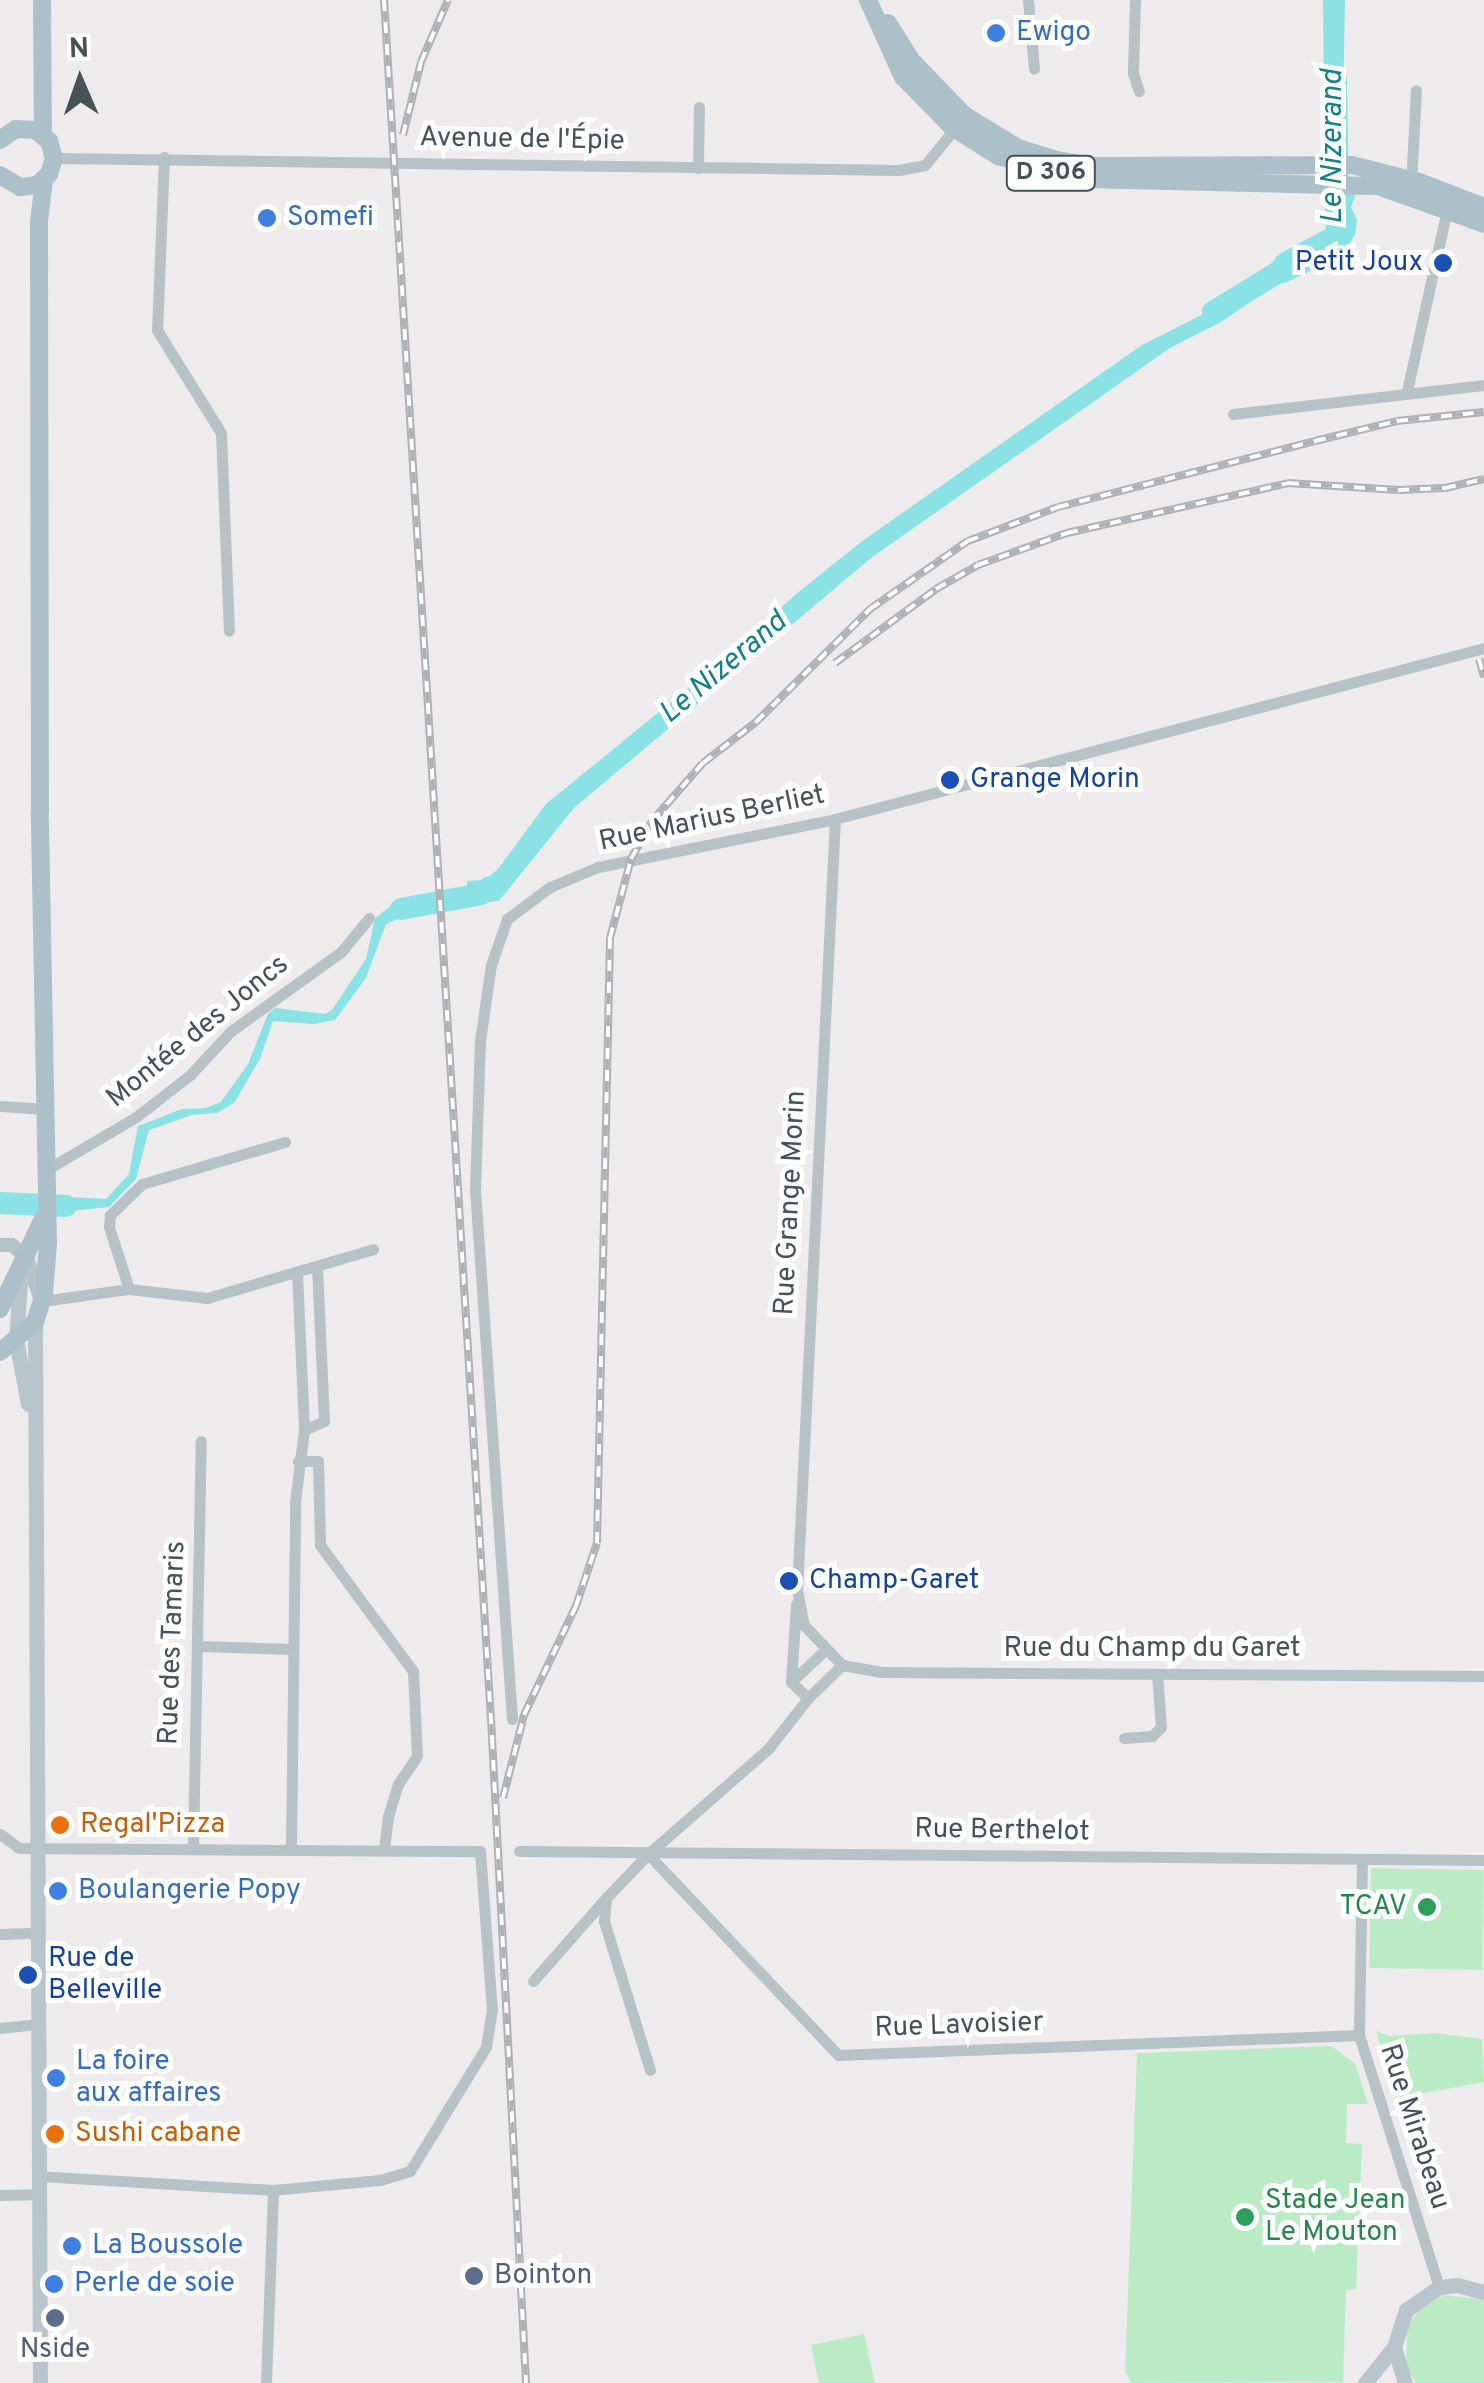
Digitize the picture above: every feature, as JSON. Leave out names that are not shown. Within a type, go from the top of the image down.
[{"type":"main road","points":[[40,2383],[35,1322],[42,1301],[48,1243],[40,810],[40,222],[44,180],[54,158],[34,131],[41,92],[42,0]]},
{"type":"main road","name":"D 306","points":[[868,0],[902,78],[998,156],[1083,179],[1352,174],[1484,207]]},
{"type":"main road","name":"D 306","points":[[878,0],[910,60],[959,122]]},
{"type":"main road","points":[[0,140],[34,131]]},
{"type":"main road","points":[[0,175],[20,188],[40,222]]},
{"type":"main road","points":[[20,188],[44,180]]},
{"type":"main road","name":"D 306","points":[[1449,200],[1484,224]]},
{"type":"main road","points":[[0,1309],[45,1214]]},
{"type":"main road","points":[[0,1352],[8,1336],[24,1264]]},
{"type":"main road","points":[[8,1336],[35,1322]]},
{"type":"main road","points":[[8,1336],[36,1442]]},
{"type":"main road","points":[[1365,2383],[1394,2347],[1406,2310],[1439,2287],[1458,2285],[1484,2292]]},
{"type":"main road","points":[[1394,2347],[1405,2383]]},
{"type":"street","points":[[1028,0],[1034,69]]},
{"type":"street","points":[[1135,0],[1133,73],[1140,90]]},
{"type":"street","points":[[1411,187],[1416,90]]},
{"type":"street","points":[[698,168],[699,107]]},
{"type":"street","name":"Avenue de l'Épie","points":[[54,158],[899,170],[925,166],[959,122]]},
{"type":"street","points":[[164,157],[157,330],[221,434],[229,631]]},
{"type":"street","points":[[1406,392],[1449,200]]},
{"type":"street","points":[[1233,414],[1484,385]]},
{"type":"street","name":"Rue Marius Berliet","points":[[512,1720],[475,1190],[480,1041],[496,950],[507,920],[550,887],[598,867],[834,819],[1484,648]]},
{"type":"street","name":"Rue Grange Morin","points":[[792,1682],[834,819]]},
{"type":"street","name":"Montée des Joncs","points":[[46,1170],[136,1117],[190,1076],[231,1031],[341,952],[369,918]]},
{"type":"street","points":[[0,1106],[46,1109]]},
{"type":"street","points":[[129,1289],[109,1227],[110,1215],[142,1184],[285,1142]]},
{"type":"street","points":[[0,1245],[12,1245],[42,1301],[129,1289],[207,1298],[374,1249]]},
{"type":"street","points":[[304,1430],[324,1420],[317,1268]]},
{"type":"street","points":[[292,1848],[292,1649],[298,1461],[304,1430],[297,1273]]},
{"type":"street","name":"Rue des Tamaris","points":[[193,1846],[201,1442]]},
{"type":"street","points":[[298,1461],[318,1462],[320,1545],[413,1671],[418,1756],[398,1784],[388,1816],[384,1850]]},
{"type":"street","name":"Rue Grange Morin","points":[[797,1590],[804,1625],[824,1650]]},
{"type":"street","points":[[198,1646],[292,1649]]},
{"type":"street","points":[[533,1981],[648,1854],[768,1749],[808,1698],[842,1665],[824,1650],[792,1682],[808,1698]]},
{"type":"street","name":"Rue du Champ du Garet","points":[[842,1665],[880,1672],[1484,1676]]},
{"type":"street","points":[[1124,1738],[1152,1736],[1161,1727],[1157,1674]]},
{"type":"street","points":[[0,1834],[19,1848],[193,1846],[480,1851],[492,2009],[486,2047],[410,2171],[380,2180],[273,2190],[39,2176]]},
{"type":"street","name":"Rue Berthelot","points":[[520,1852],[1484,1860]]},
{"type":"street","name":"Rue Lavoisier","points":[[648,1854],[838,2056],[1358,2035]]},
{"type":"street","name":"Rue Mirabeau","points":[[1362,1859],[1358,2035],[1439,2287]]},
{"type":"street","points":[[606,1898],[604,1921],[650,2070]]},
{"type":"street","points":[[0,1934],[36,1932]]},
{"type":"street","points":[[0,2028],[37,2024]]},
{"type":"street","points":[[266,2383],[273,2190]]},
{"type":"street","points":[[0,2195],[39,2194]]},
{"type":"green space","name":"TCAV","points":[[1371,1868],[1484,1870],[1482,1970],[1369,1968]]},
{"type":"green space","points":[[1376,2031],[1390,2036],[1434,2033],[1482,2039],[1484,2082],[1396,2098]]},
{"type":"green space","name":"Stade Jean Le Mouton","points":[[1331,2046],[1355,2063],[1368,2104],[1347,2104],[1346,2143],[1362,2144],[1356,2290],[1346,2290],[1343,2382],[1132,2383],[1125,2372],[1137,2053]]},
{"type":"green space","points":[[1445,2295],[1484,2300],[1484,2383],[1416,2383],[1406,2366],[1407,2327],[1422,2306]]},
{"type":"green space","points":[[864,2334],[875,2383],[819,2383],[811,2345]]},
{"type":"water","points":[[1323,0],[1345,0],[1343,107],[1327,106],[1324,92]]},
{"type":"water","points":[[1347,182],[1355,196],[1351,207],[1357,220],[1355,235],[1342,256],[1278,283],[1221,322],[1170,348],[871,558],[574,808],[499,901],[462,905],[468,892],[467,881],[485,880],[498,869],[546,804],[729,655],[796,594],[861,542],[1142,345],[1247,292],[1279,254],[1326,229],[1323,184]]},
{"type":"water","points":[[431,898],[431,904],[386,924],[366,978],[335,1020],[314,1024],[273,1021],[260,1059],[234,1103],[217,1113],[192,1115],[149,1130],[136,1179],[109,1207],[52,1213],[52,1196],[106,1199],[129,1174],[138,1126],[182,1109],[206,1108],[221,1102],[248,1064],[268,1014],[275,1008],[325,1014],[332,1010],[366,959],[375,918],[395,903]]},
{"type":"waterway","name":"Le Nizerand","points":[[1336,80],[1338,207]]},
{"type":"waterway","name":"Le Nizerand","points":[[1213,312],[1275,274]]},
{"type":"waterway","name":"Le Nizerand","points":[[401,909],[481,894],[490,887]]},
{"type":"waterway","name":"Le Nizerand","points":[[0,1203],[66,1206]]},
{"type":"railway","points":[[384,0],[492,1738],[526,2383]]},
{"type":"railway","points":[[403,135],[421,62],[448,0]]},
{"type":"railway","points":[[503,1798],[524,1715],[576,1606],[597,1543],[610,938],[631,859],[652,821],[703,763],[756,722],[870,609],[968,541],[1058,507],[1315,441],[1397,421],[1484,412]]},
{"type":"railway","points":[[835,663],[936,589],[978,565],[1067,533],[1288,483],[1398,490],[1445,488],[1484,479]]},
{"type":"railway","points":[[1479,659],[1484,677]]},
{"type":"place","name":"Ewigo","points":[[996,33]]},
{"type":"place","name":"Somefi","points":[[267,218]]},
{"type":"place","name":"Petit Joux","points":[[1443,263]]},
{"type":"place","name":"Grange Morin","points":[[950,780]]},
{"type":"place","name":"Champ-Garet","points":[[789,1581]]},
{"type":"place","name":"Regal'Pizza","points":[[60,1825]]},
{"type":"place","name":"Boulangerie Popy","points":[[58,1891]]},
{"type":"place","name":"TCAV","points":[[1427,1907]]},
{"type":"place","name":"Rue de Belleville","points":[[28,1975]]},
{"type":"place","name":"La foire aux affaires","points":[[56,2078]]},
{"type":"place","name":"Sushi cabane","points":[[55,2134]]},
{"type":"place","name":"Stade Jean Le Mouton","points":[[1245,2217]]},
{"type":"place","name":"La Boussole","points":[[72,2246]]},
{"type":"place","name":"Bointon","points":[[474,2276]]},
{"type":"place","name":"Perle de soie","points":[[54,2284]]},
{"type":"place","name":"Nside","points":[[55,2318]]}]
